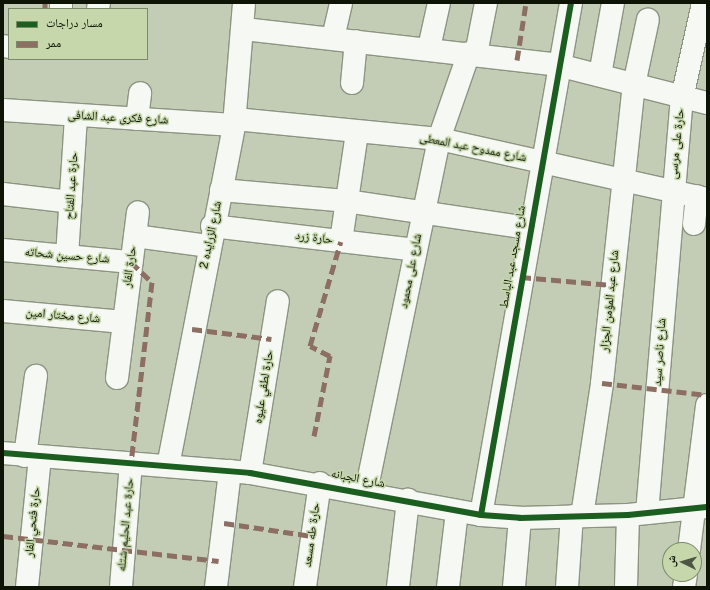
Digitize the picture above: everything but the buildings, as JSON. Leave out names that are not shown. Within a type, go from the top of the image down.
[{"type":"street","name":"شارع الزرايده 2","points":[[168,466],[210,236],[221,190],[234,122],[244,29],[244,3]]},
{"type":"street","points":[[333,38],[341,3]]},
{"type":"street","points":[[428,48],[439,3]]},
{"type":"street","name":"شارع على محمود","points":[[366,492],[439,139],[472,54],[486,3]]},
{"type":"street","name":"شارع مسجد عبد الباسط","points":[[481,515],[540,161],[571,3]]},
{"type":"street","points":[[600,75],[613,3]]},
{"type":"street","name":"حارة على مرسى","points":[[672,191],[682,98],[703,3]]},
{"type":"street","name":"شارع عبد المؤمن الجزار","points":[[567,587],[577,516],[602,383],[634,85],[648,19]]},
{"type":"street","points":[[244,29],[428,48],[558,65],[682,98],[707,103]]},
{"type":"street","points":[[352,83],[356,41]]},
{"type":"street","points":[[137,119],[140,93]]},
{"type":"street","name":"شارع فكرى عبد الشافى","points":[[3,110],[76,116],[234,122]]},
{"type":"street","name":"حارة عبد الفتاح","points":[[67,256],[76,116]]},
{"type":"street","name":"شارع ممدوح عبد المعطى","points":[[234,122],[439,139],[702,198]]},
{"type":"street","points":[[341,241],[357,132]]},
{"type":"street","points":[[221,190],[346,201],[423,211],[529,228]]},
{"type":"street","name":"شارع ناصر سيد","points":[[626,587],[637,514],[672,191]]},
{"type":"street","points":[[3,194],[71,202]]},
{"type":"street","points":[[694,224],[702,198]]},
{"type":"street","name":"حارة الفار","points":[[117,378],[138,212]]},
{"type":"street","name":"حارة زرد","points":[[134,236],[210,236],[341,241],[416,250]]},
{"type":"street","name":"شارع حسين شحاته","points":[[3,250],[131,262]]},
{"type":"street","name":"حارة لطفي عليوه","points":[[216,587],[278,301]]},
{"type":"street","name":"شارع مختار امين","points":[[3,311],[123,322]]},
{"type":"street","name":"حارة فتحي الفار","points":[[27,587],[36,376]]},
{"type":"street","points":[[691,542],[700,508],[707,405]]},
{"type":"street","name":"شارع الجبانه","points":[[3,454],[240,472],[320,483],[408,500],[457,512],[481,515],[520,518],[637,514],[700,508]]},
{"type":"street","name":"حارة عبد الحليم شتله","points":[[121,587],[131,464]]},
{"type":"street","name":"حارة طه مسعد","points":[[305,587],[320,483]]},
{"type":"street","points":[[398,587],[408,500]]},
{"type":"street","points":[[448,587],[457,512]]},
{"type":"street","points":[[514,587],[520,518]]},
{"type":"marked path","points":[[45,3],[45,8]]},
{"type":"marked path","points":[[517,60],[526,3]]},
{"type":"marked path","points":[[314,436],[330,356],[310,346],[341,241]]},
{"type":"marked path","points":[[131,262],[152,282],[131,464]]},
{"type":"marked path","points":[[521,277],[612,285]]},
{"type":"marked path","points":[[192,329],[271,339]]},
{"type":"marked path","points":[[602,383],[707,395]]},
{"type":"marked path","points":[[224,523],[312,536]]},
{"type":"marked path","points":[[3,536],[219,561]]},
{"type":"cycle path","points":[[481,515],[571,3]]},
{"type":"cycle path","points":[[3,453],[250,473],[481,515],[520,518],[628,515],[707,507]]}]
